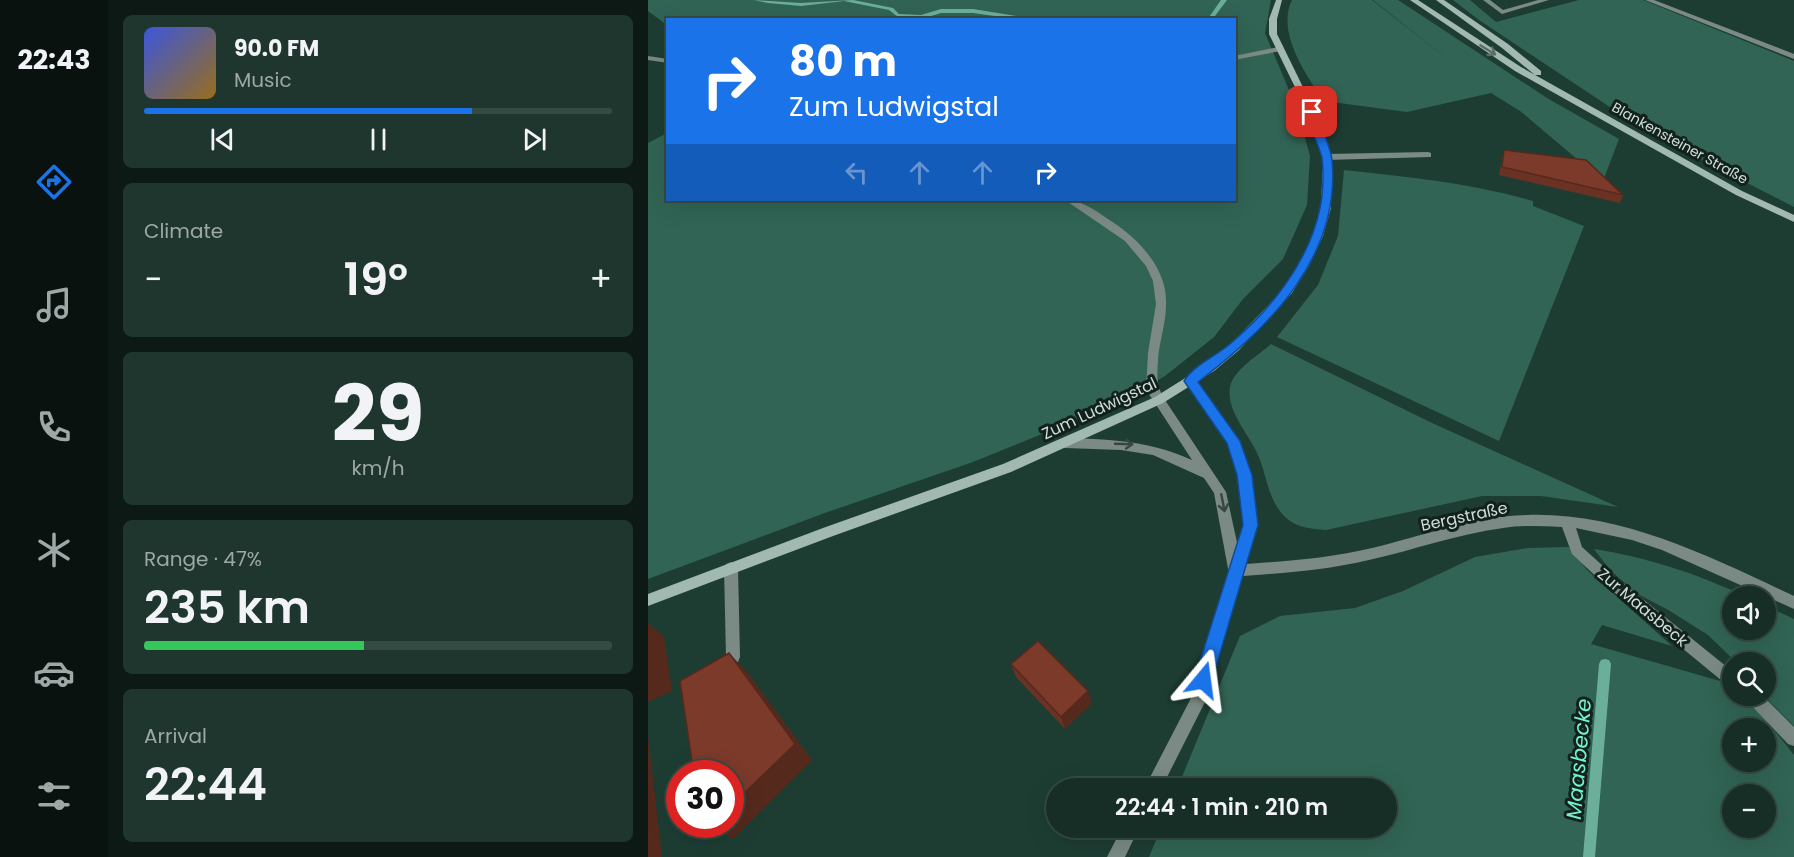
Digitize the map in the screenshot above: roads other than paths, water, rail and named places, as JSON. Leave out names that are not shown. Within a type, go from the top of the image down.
[{"type":"street","name":"Zum Ludwigstal","points":[[648,600],[1007,468],[1160,400],[1235,347],[1288,291],[1305,266],[1318,236],[1326,208],[1326,157],[1318,126],[1278,49],[1273,19],[1279,0]]},
{"type":"street","name":"Blankensteiner Straße","points":[[1413,0],[1518,69],[1555,87],[1641,139],[1739,193],[1794,219]]},
{"type":"street","name":"Blankensteiner Straße","points":[[1439,0],[1505,46],[1555,87]]},
{"type":"street","points":[[1486,0],[1502,12],[1546,0]]},
{"type":"street","points":[[1648,0],[1794,57]]},
{"type":"street","points":[[1236,58],[1278,49]]},
{"type":"street","points":[[648,58],[666,61]]},
{"type":"street","points":[[1326,157],[1428,155]]},
{"type":"street","points":[[1070,201],[1119,231],[1141,250],[1157,278],[1161,300],[1153,358],[1152,390],[1221,492],[1235,571]]},
{"type":"street","points":[[1158,778],[1197,702],[1235,571],[1251,525],[1245,475],[1233,441],[1190,381]]},
{"type":"street","points":[[1065,442],[1134,444],[1185,461],[1209,475]]},
{"type":"street","name":"Bergstraße","points":[[1235,571],[1348,560],[1476,527],[1524,520],[1567,522],[1596,525],[1672,546],[1794,603]]},
{"type":"street","name":"Zur Maasbeck","points":[[1567,522],[1577,550],[1608,579],[1722,672]]},
{"type":"street","points":[[731,568],[734,657]]},
{"type":"street","points":[[1762,706],[1794,738]]},
{"type":"street","points":[[1116,857],[1126,838]]},
{"type":"waterway","points":[[757,0],[801,4],[844,0]]},
{"type":"waterway","points":[[845,0],[891,9],[898,15],[921,17],[941,11],[973,11],[1025,18]]},
{"type":"waterway","points":[[1210,18],[1224,0]]},
{"type":"waterway","name":"Maasbecke","points":[[1589,857],[1605,664]]}]
